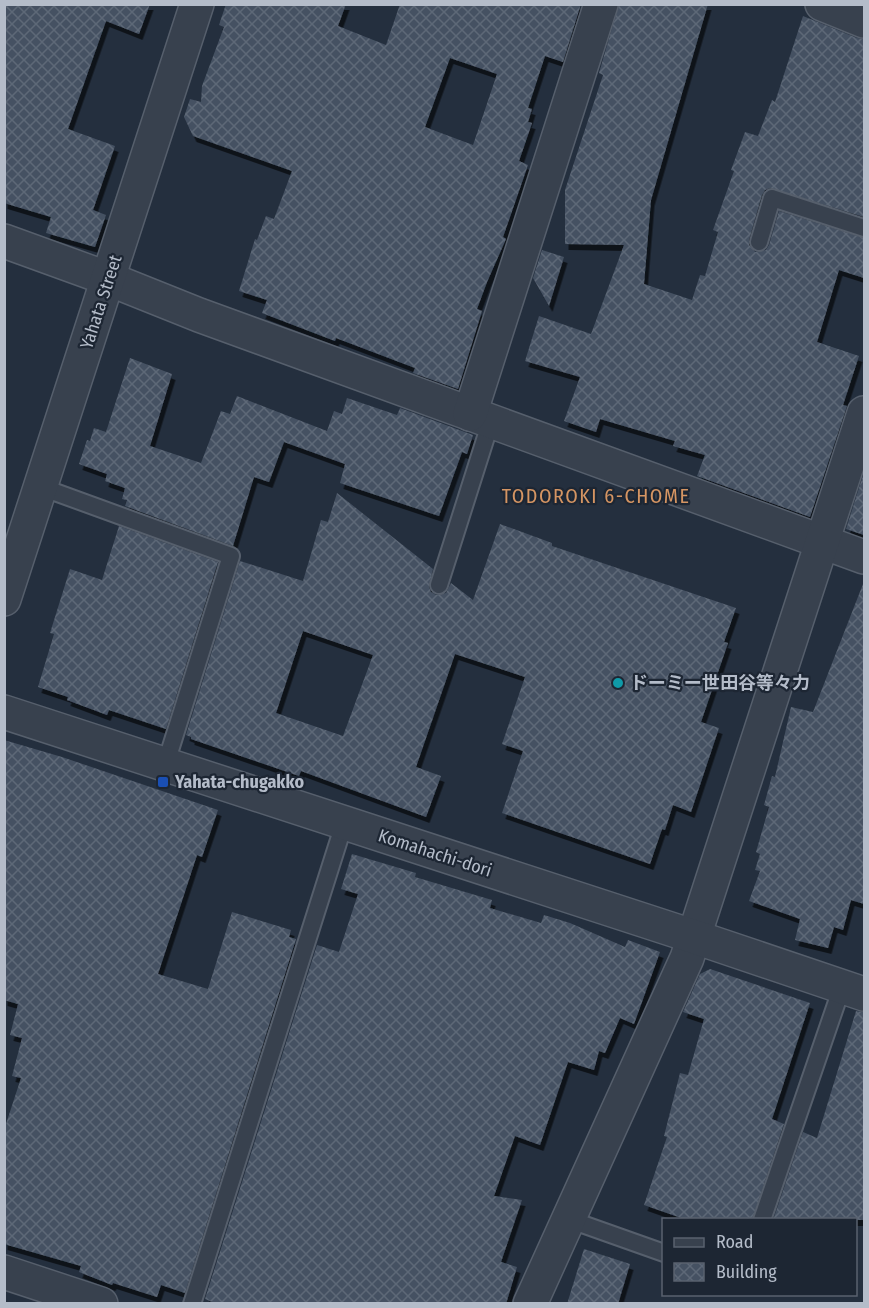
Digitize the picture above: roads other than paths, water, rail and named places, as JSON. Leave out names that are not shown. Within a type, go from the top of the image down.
[{"type":"street","name":"Yahata Street","points":[[4,600],[197,4]]},
{"type":"street","points":[[481,418],[601,4]]},
{"type":"street","points":[[822,4],[864,21]]},
{"type":"street","points":[[4,241],[199,315],[864,557]]},
{"type":"street","points":[[530,1304],[678,980],[695,937],[864,413]]},
{"type":"street","name":"Komahachi-dori","points":[[4,712],[695,937],[853,991]]},
{"type":"street","points":[[4,1272],[101,1304]]},
{"type":"lane","points":[[759,242],[772,198],[864,228]]},
{"type":"lane","points":[[439,585],[481,418]]},
{"type":"lane","points":[[40,487],[231,556],[165,766]]},
{"type":"lane","points":[[192,1304],[344,824]]},
{"type":"lane","points":[[763,1218],[853,991]]},
{"type":"lane","points":[[568,1220],[662,1253]]},
{"type":"place","name":"ドーミー世田谷等々力","points":[[618,683]]},
{"type":"place","name":"Yahata-chugakko","points":[[163,782]]},
{"type":"district","name":"TODOROKI 6-CHOME","points":[[596,496]]}]
